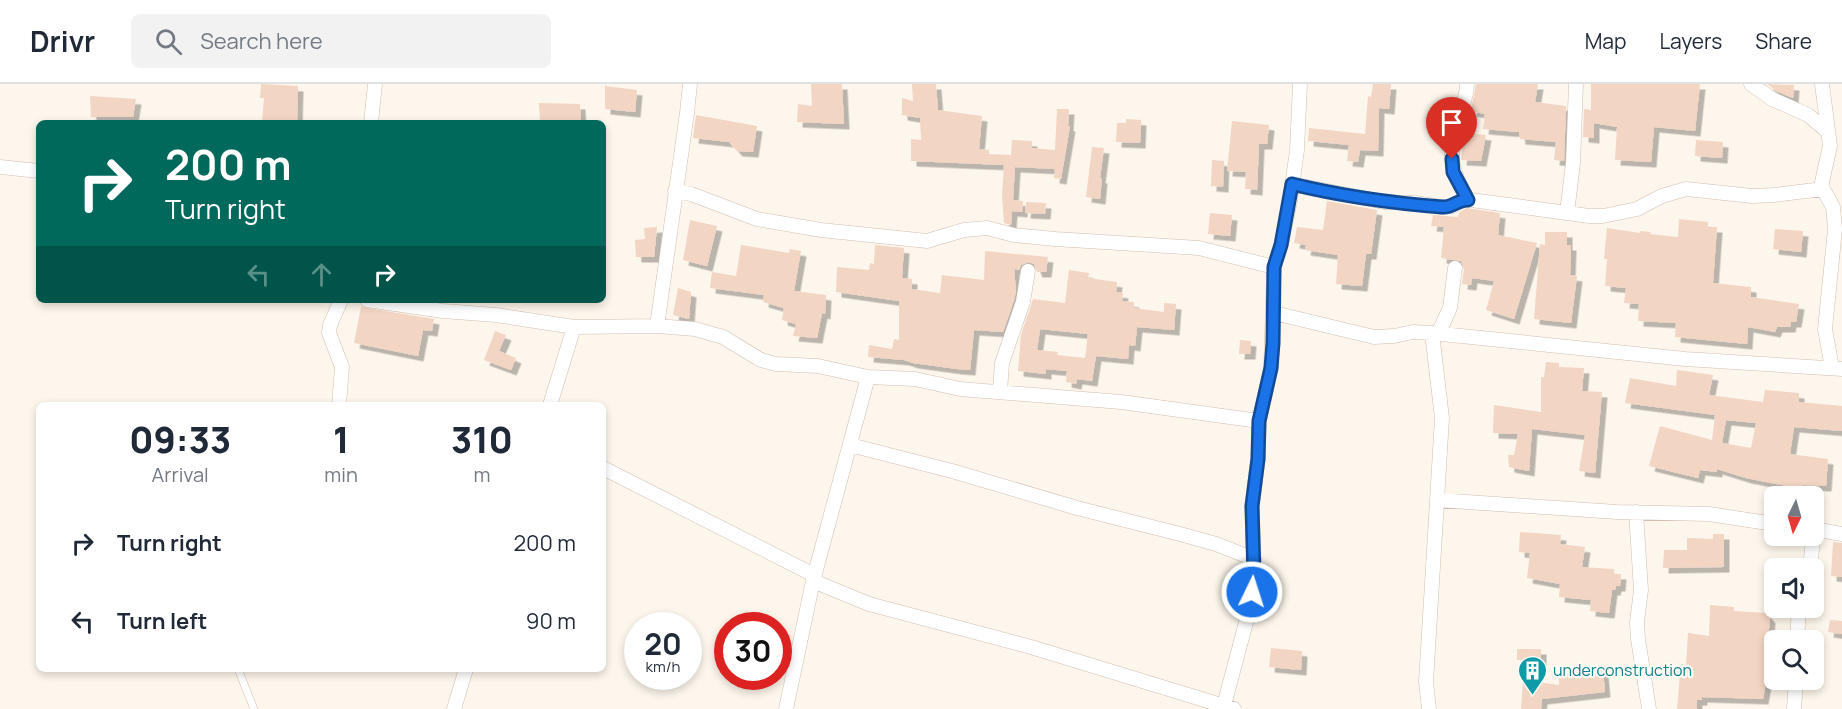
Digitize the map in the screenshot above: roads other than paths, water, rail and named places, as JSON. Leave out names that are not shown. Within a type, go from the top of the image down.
[{"type":"street","points":[[371,120],[375,84]]},
{"type":"street","points":[[657,326],[690,84]]},
{"type":"street","points":[[606,470],[814,578],[869,604],[1031,647],[1227,708],[1248,615],[1254,575],[1252,506],[1258,459],[1259,421],[1271,368],[1274,267],[1281,245],[1297,150],[1300,84]]},
{"type":"street","points":[[1467,84],[1453,138],[1452,159],[1453,172],[1468,200]]},
{"type":"street","points":[[1567,213],[1573,163],[1576,84]]},
{"type":"street","points":[[1751,84],[1772,99],[1808,115],[1827,131]]},
{"type":"street","points":[[1274,313],[1374,337],[1413,332],[1435,333],[1685,359],[1837,368],[1825,329],[1835,229],[1833,207],[1823,189],[1822,174],[1830,146],[1822,84]]},
{"type":"street","points":[[0,167],[36,171]]},
{"type":"street","points":[[1292,184],[1384,202],[1441,207],[1453,206],[1461,200],[1468,200],[1589,216],[1612,215],[1637,209],[1673,191],[1686,189],[1763,196],[1823,189]]},
{"type":"street","points":[[675,191],[691,194],[758,219],[821,230],[927,241],[964,230],[987,228],[1014,235],[1055,239],[1199,248],[1274,267]]},
{"type":"street","points":[[1429,709],[1426,682],[1442,418],[1435,333],[1450,308],[1455,268]]},
{"type":"street","points":[[1000,392],[1002,363],[1022,307],[1028,271]]},
{"type":"street","points":[[339,402],[342,367],[329,333],[340,303]]},
{"type":"street","points":[[390,303],[574,327],[657,326],[711,332],[760,360],[776,364],[818,366],[868,377],[915,379],[960,389],[1120,402],[1259,421]]},
{"type":"street","points":[[551,402],[574,327]]},
{"type":"street","points":[[786,709],[814,578],[868,377]]},
{"type":"street","points":[[850,446],[952,471],[1066,506],[1216,544],[1254,559]]},
{"type":"street","points":[[1437,500],[1709,514],[1764,522]]},
{"type":"street","points":[[1636,512],[1641,590],[1637,622],[1638,639],[1649,709]]},
{"type":"street","points":[[1824,531],[1842,534]]},
{"type":"street","points":[[454,709],[465,672]]},
{"type":"street","points":[[1794,709],[1795,690]]},
{"type":"lane","points":[[239,672],[254,709]]},
{"type":"place","name":"underconstruction","points":[[1532,696]]}]
